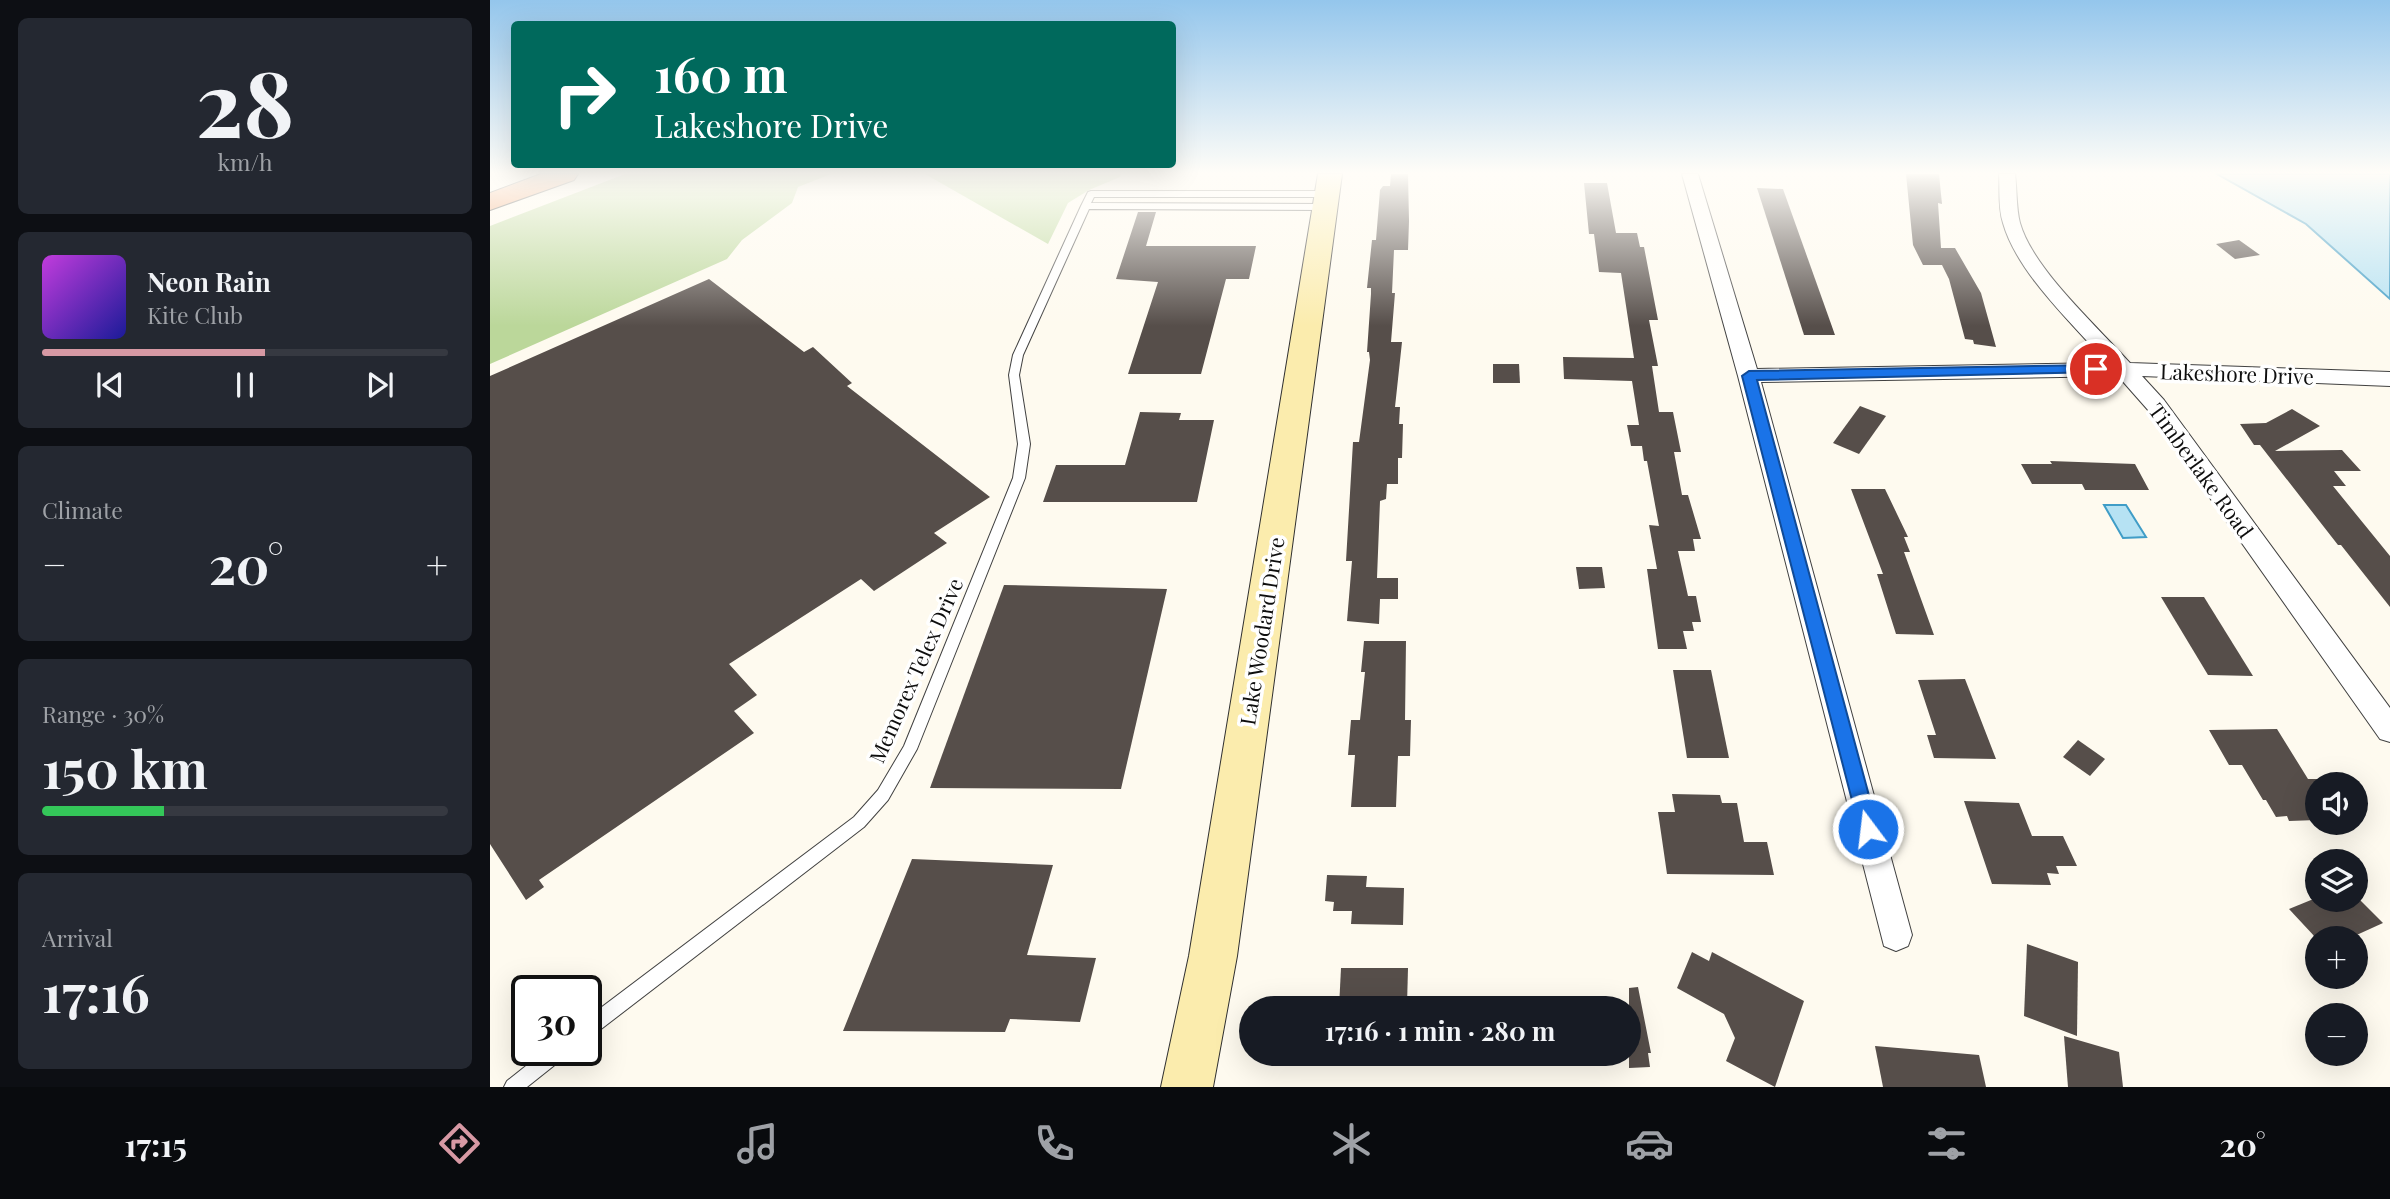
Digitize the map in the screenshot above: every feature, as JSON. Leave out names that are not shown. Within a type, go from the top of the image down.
[{"type":"street","name":"Lake Woodard Drive","points":[[1187,1087],[1213,956],[1322,225]]},
{"type":"street","points":[[1705,225],[1749,376],[1896,935]]},
{"type":"street","name":"Timberlake Road","points":[[2012,225],[2024,251],[2046,281],[2156,405],[2390,730]]},
{"type":"street","name":"Lakeshore Drive","points":[[1749,376],[2123,369],[2390,379]]},
{"type":"lane","name":"Memorex Telex Drive","points":[[602,1018],[859,821],[883,794],[910,749],[1019,478],[1024,444],[1014,375],[1018,355],[1077,225]]},
{"type":"lane","points":[[513,1087],[540,1066]]},
{"type":"green space","points":[[763,225],[742,240],[727,259],[490,364],[490,226]]},
{"type":"green space","points":[[1014,225],[1057,225],[1048,244]]},
{"type":"water","points":[[2307,225],[2390,225],[2390,299]]},
{"type":"water","points":[[2104,505],[2126,505],[2146,537],[2123,538]]},
{"type":"building","points":[[1134,225],[1152,225],[1146,246],[1256,246],[1249,279],[1226,279],[1201,374],[1128,374],[1158,282],[1116,279]]},
{"type":"building","points":[[1377,225],[1409,225],[1408,250],[1394,250],[1392,293],[1395,293],[1391,342],[1402,342],[1395,407],[1400,407],[1399,424],[1403,424],[1402,458],[1398,458],[1398,484],[1387,484],[1386,499],[1380,501],[1377,578],[1398,578],[1398,599],[1380,599],[1379,624],[1347,621],[1352,561],[1346,561],[1353,442],[1359,442],[1370,360],[1367,352],[1371,288],[1367,288],[1372,240],[1376,240]]},
{"type":"building","points":[[1588,225],[1615,225],[1616,233],[1637,233],[1640,247],[1644,247],[1658,320],[1649,320],[1658,366],[1652,366],[1659,412],[1673,412],[1681,452],[1674,452],[1682,495],[1688,495],[1701,539],[1693,539],[1695,551],[1678,551],[1688,596],[1696,596],[1701,622],[1692,622],[1694,631],[1683,631],[1687,649],[1658,649],[1647,569],[1657,569],[1649,525],[1659,526],[1647,461],[1644,461],[1642,446],[1631,446],[1627,425],[1639,425],[1632,381],[1564,379],[1563,357],[1634,358],[1621,273],[1599,272],[1594,234],[1589,234]]},
{"type":"building","points":[[1769,225],[1796,225],[1835,335],[1804,335]]},
{"type":"building","points":[[1911,225],[1939,225],[1941,248],[1955,248],[1981,293],[1996,347],[1974,344],[1973,340],[1965,339],[1949,279],[1942,265],[1923,265],[1913,245]]},
{"type":"building","points":[[2239,240],[2260,255],[2235,259],[2216,244]]},
{"type":"building","points":[[709,279],[804,352],[813,347],[852,383],[847,386],[990,497],[934,533],[947,543],[874,591],[861,579],[729,664],[757,695],[734,711],[754,733],[539,880],[544,887],[526,900],[490,844],[490,376]]},
{"type":"building","points":[[1493,364],[1519,364],[1520,383],[1493,383]]},
{"type":"building","points":[[1860,406],[1886,416],[1859,454],[1833,443]]},
{"type":"building","points":[[2292,409],[2320,426],[2275,451],[2342,450],[2361,471],[2334,471],[2346,486],[2333,486],[2390,556],[2390,607],[2260,445],[2254,445],[2240,424],[2266,423]]},
{"type":"building","points":[[1140,412],[1181,413],[1179,420],[1214,420],[1197,502],[1043,502],[1056,465],[1125,465]]},
{"type":"building","points":[[2050,461],[2135,464],[2149,490],[2085,490],[2082,484],[2032,484],[2021,464],[2052,464]]},
{"type":"building","points":[[1851,489],[1885,489],[1908,537],[1904,537],[1910,552],[1904,552],[1934,635],[1896,634],[1877,574],[1883,574]]},
{"type":"building","points":[[1576,567],[1602,567],[1605,588],[1579,589]]},
{"type":"building","points":[[1004,585],[1167,589],[1121,789],[930,788]]},
{"type":"building","points":[[2161,597],[2204,597],[2253,676],[2208,675]]},
{"type":"building","points":[[1364,641],[1406,641],[1405,720],[1411,720],[1410,756],[1398,756],[1396,807],[1351,807],[1355,755],[1348,755],[1351,720],[1360,720],[1365,672],[1361,672]]},
{"type":"building","points":[[1673,670],[1711,670],[1729,758],[1687,758]]},
{"type":"building","points":[[1965,679],[1996,759],[1934,758],[1927,735],[1936,735],[1918,680]]},
{"type":"building","points":[[2277,729],[2305,774],[2305,820],[2289,821],[2287,816],[2276,817],[2242,765],[2229,765],[2209,730]]},
{"type":"building","points":[[2078,740],[2105,759],[2090,776],[2063,757]]},
{"type":"building","points":[[1672,794],[1720,795],[1722,803],[1737,803],[1744,842],[1767,842],[1774,875],[1667,874],[1658,812],[1675,812]]},
{"type":"building","points":[[1964,801],[2019,803],[2032,836],[2063,836],[2077,866],[2056,866],[2059,874],[2047,873],[2051,885],[1992,884]]},
{"type":"building","points":[[912,859],[1053,865],[1027,955],[1096,958],[1080,1022],[1010,1019],[1005,1032],[843,1031]]},
{"type":"building","points":[[1327,875],[1367,876],[1366,887],[1404,888],[1403,925],[1351,924],[1352,911],[1333,911],[1334,902],[1325,901]]},
{"type":"building","points":[[2305,902],[2305,912],[2368,912],[2368,908],[2383,923],[2368,930],[2368,926],[2305,926],[2289,909]]},
{"type":"building","points":[[2027,944],[2078,962],[2077,1036],[2024,1016]]},
{"type":"building","points":[[1692,952],[1709,961],[1712,952],[1804,1001],[1775,1087],[1726,1061],[1735,1038],[1724,1014],[1677,988]]},
{"type":"building","points":[[1341,968],[1408,968],[1407,996],[1340,996]]},
{"type":"building","points":[[1638,987],[1640,996],[1629,996],[1629,988]]},
{"type":"building","points":[[1641,1002],[1651,1053],[1648,1053],[1650,1067],[1629,1068],[1641,1066]]},
{"type":"building","points":[[2064,1036],[2119,1052],[2123,1087],[2068,1087]]},
{"type":"building","points":[[1875,1046],[1979,1055],[1986,1087],[1883,1087]]},
{"type":"route","points":[[1868,829],[1749,376],[2096,369]]}]
